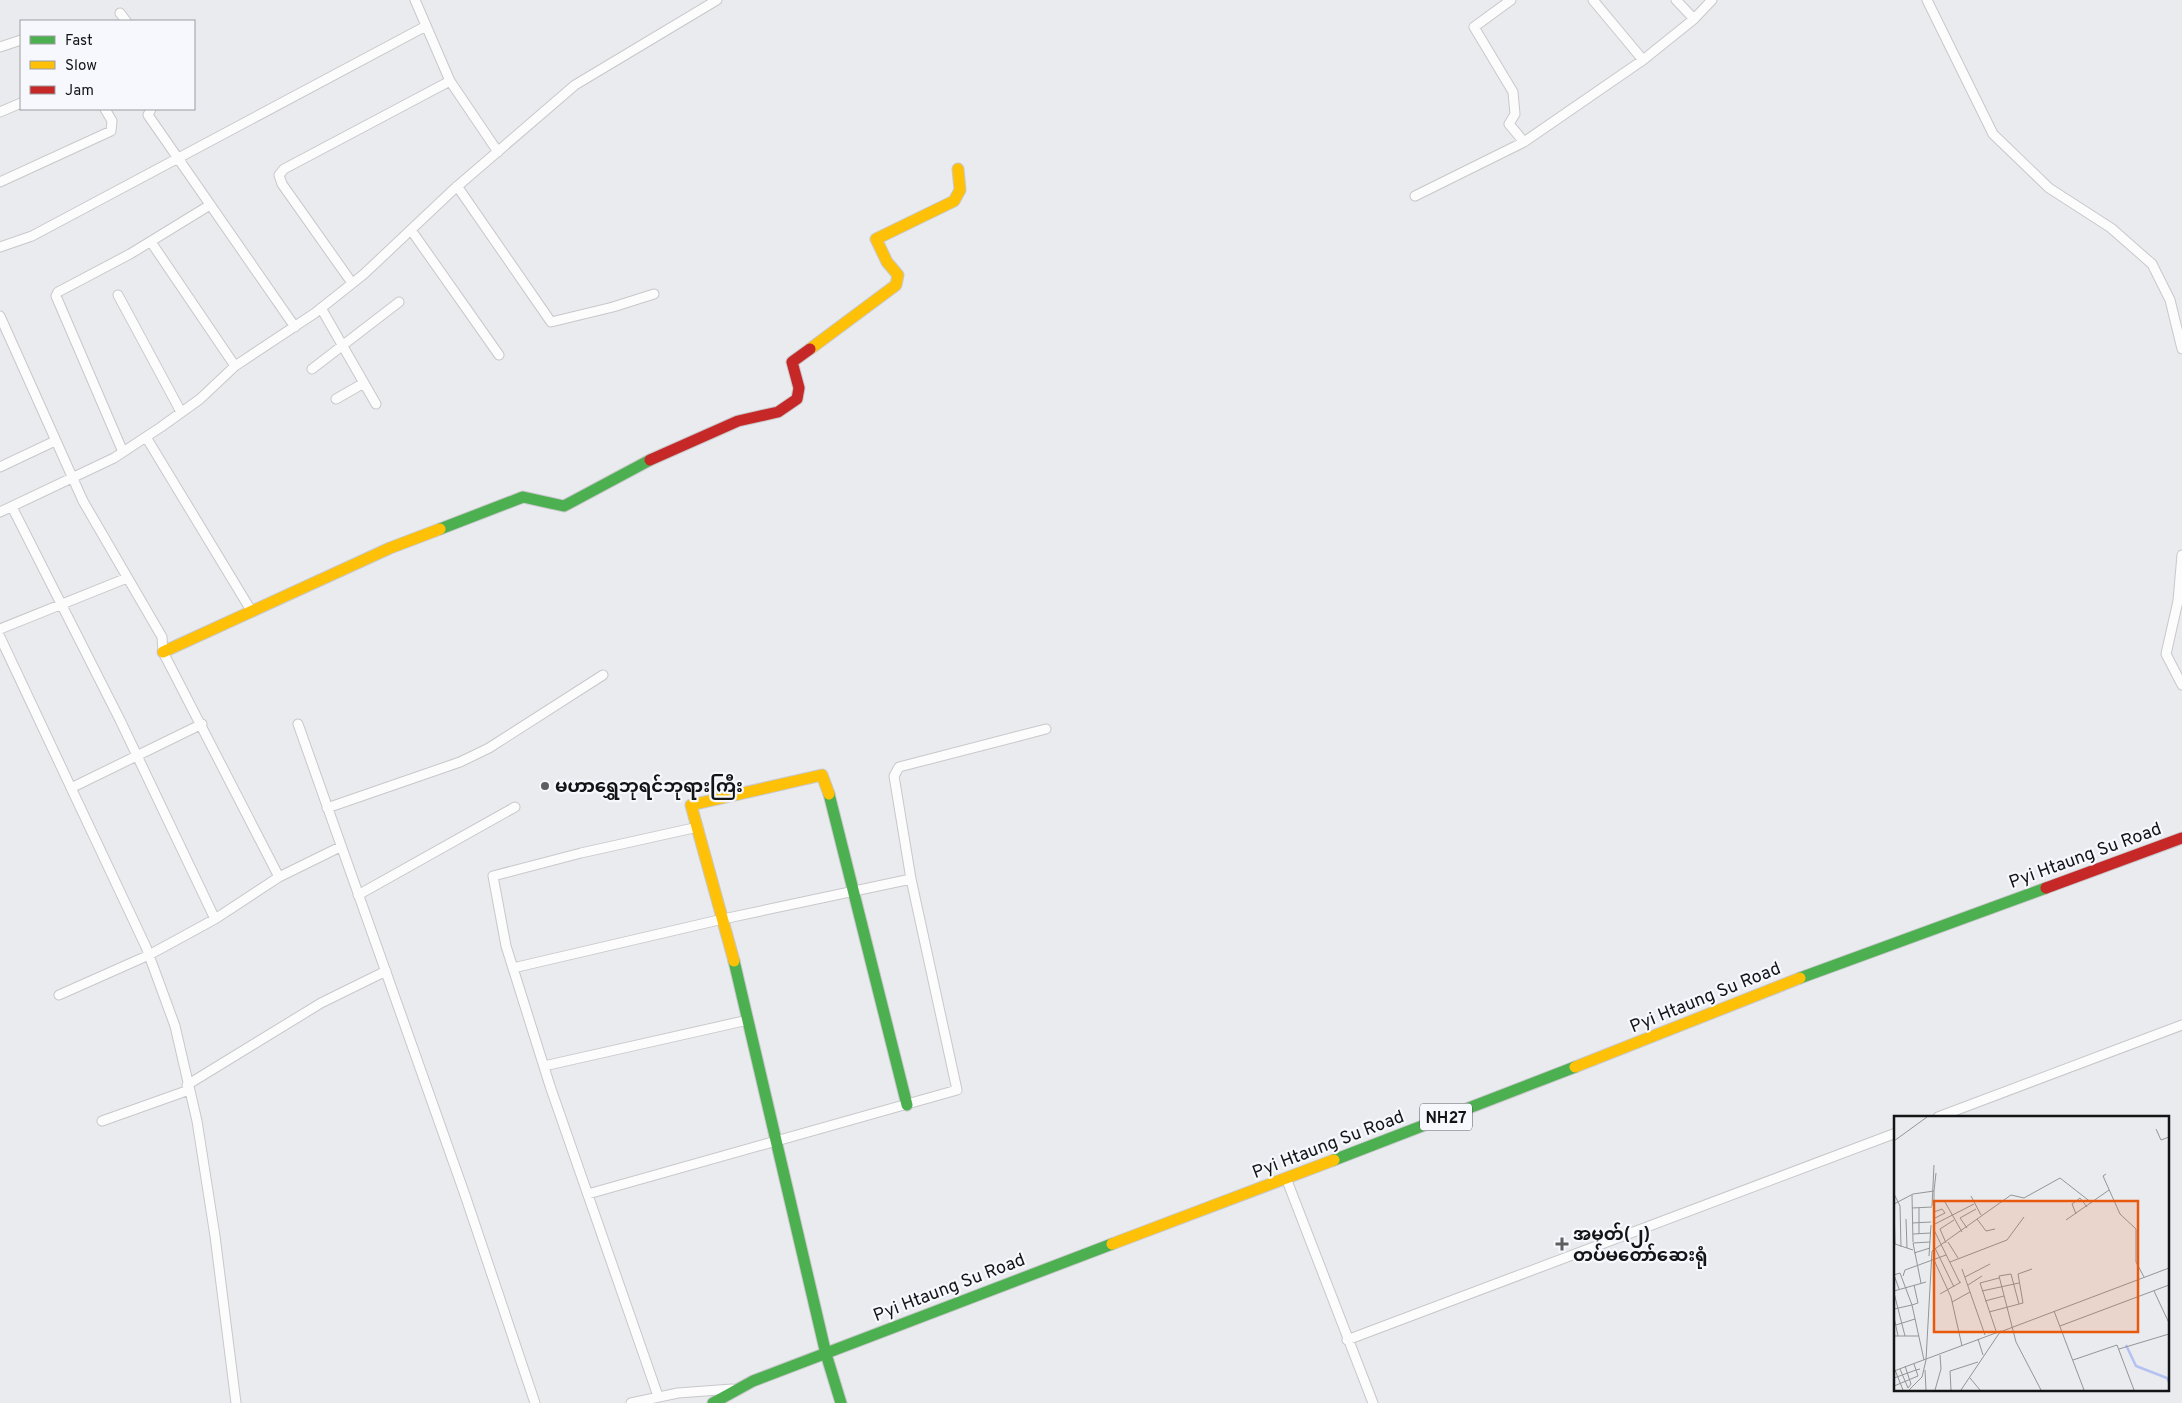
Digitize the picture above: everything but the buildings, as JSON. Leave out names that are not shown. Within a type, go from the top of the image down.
[{"type":"main road","points":[[163,652],[390,548],[474,515],[523,497],[564,506],[643,464],[700,437],[738,421],[778,412],[796,399],[799,388],[792,362],[896,285],[898,275],[887,262],[876,239],[954,201],[960,190],[958,169]]},
{"type":"main road","points":[[841,1403],[826,1354],[723,919],[691,805],[822,775],[825,779],[907,1105]]},
{"type":"main road","name":"Pyi Htaung Su Road","points":[[713,1403],[753,1381],[1507,1094],[1824,969],[2182,838]]},
{"type":"street","points":[[415,0],[450,81],[498,152]]},
{"type":"street","points":[[0,512],[72,480],[124,452],[200,399],[235,366],[321,308],[352,283],[457,186],[586,76],[665,33],[717,0]]},
{"type":"street","points":[[1511,0],[1474,27],[1513,92],[1515,114],[1509,124],[1524,142]]},
{"type":"street","points":[[1593,0],[1643,60]]},
{"type":"street","points":[[1676,0],[1694,19]]},
{"type":"street","points":[[1415,196],[1524,142],[1643,60],[1694,19],[1712,0]]},
{"type":"street","points":[[1928,0],[1993,134],[2049,188],[2111,228],[2152,264],[2170,300],[2182,349]]},
{"type":"street","points":[[120,13],[125,20]]},
{"type":"street","points":[[0,248],[32,236],[426,26]]},
{"type":"street","points":[[0,46],[20,40]]},
{"type":"street","points":[[352,283],[282,184],[279,175],[284,169],[450,81]]},
{"type":"street","points":[[0,112],[20,103]]},
{"type":"street","points":[[0,182],[112,131],[112,121],[106,110]]},
{"type":"street","points":[[150,110],[148,115],[295,326]]},
{"type":"street","points":[[457,186],[551,322],[613,307],[654,294]]},
{"type":"street","points":[[124,452],[56,296],[58,292],[151,242],[210,205]]},
{"type":"street","points":[[411,230],[499,355]]},
{"type":"street","points":[[151,242],[235,366]]},
{"type":"street","points":[[118,295],[181,412]]},
{"type":"street","points":[[312,369],[399,302]]},
{"type":"street","points":[[321,308],[376,404]]},
{"type":"street","points":[[0,316],[72,480],[126,578],[162,638],[163,652],[202,724],[279,877]]},
{"type":"street","points":[[336,399],[364,383]]},
{"type":"street","points":[[146,437],[252,612]]},
{"type":"street","points":[[0,467],[55,441]]},
{"type":"street","points":[[12,507],[138,757],[215,919]]},
{"type":"street","points":[[2182,555],[2178,601],[2166,654],[2182,685]]},
{"type":"street","points":[[0,629],[126,578]]},
{"type":"street","points":[[0,637],[149,955],[174,1026],[197,1121],[215,1236],[236,1403]]},
{"type":"street","points":[[327,808],[460,762],[489,748],[603,675]]},
{"type":"street","points":[[72,788],[202,724]]},
{"type":"street","points":[[298,724],[500,1294],[535,1403]]},
{"type":"street","points":[[588,1194],[957,1090],[911,880],[894,776],[899,767],[1046,729]]},
{"type":"street","points":[[358,895],[515,807]]},
{"type":"street","points":[[658,1396],[544,1066],[506,946],[493,876],[581,853],[698,827]]},
{"type":"street","points":[[59,995],[149,955],[215,919],[279,877],[340,847]]},
{"type":"street","points":[[513,968],[723,919],[911,880]]},
{"type":"street","points":[[102,1121],[188,1088],[313,1008],[386,971]]},
{"type":"street","points":[[544,1066],[748,1020]]},
{"type":"street","points":[[1941,1116],[2182,1025]]},
{"type":"street","points":[[1347,1340],[1894,1134]]},
{"type":"street","points":[[1286,1178],[1347,1340],[1373,1403]]},
{"type":"street","points":[[636,1402],[678,1393],[738,1389]]},
{"type":"traffic: fast","points":[[440,529],[523,497],[564,506],[650,460]]},
{"type":"traffic: fast","points":[[829,794],[907,1105]]},
{"type":"traffic: fast","points":[[1800,978],[2046,888]]},
{"type":"traffic: fast","points":[[734,961],[826,1354],[841,1403]]},
{"type":"traffic: fast","points":[[1334,1160],[1575,1067]]},
{"type":"traffic: fast","points":[[713,1403],[753,1381],[1112,1244]]},
{"type":"traffic: slow","points":[[810,349],[896,285],[898,275],[887,262],[876,239],[954,201],[960,190],[958,169]]},
{"type":"traffic: slow","points":[[163,652],[390,548],[440,529]]},
{"type":"traffic: slow","points":[[734,961],[691,805],[822,775],[829,794]]},
{"type":"traffic: slow","points":[[1575,1067],[1800,978]]},
{"type":"traffic: slow","points":[[1112,1244],[1334,1160]]},
{"type":"traffic: jam","points":[[650,460],[738,421],[778,412],[797,399],[799,388],[792,362],[810,349]]},
{"type":"traffic: jam","points":[[2046,888],[2182,838]]},
{"type":"place","name":"မဟာရွှေဘုရင်ဘုရားကြီး","points":[[545,786]]},
{"type":"place","name":"အမှတ်(၂) တပ်မတော်ဆေးရုံ","points":[[1562,1244]]}]
